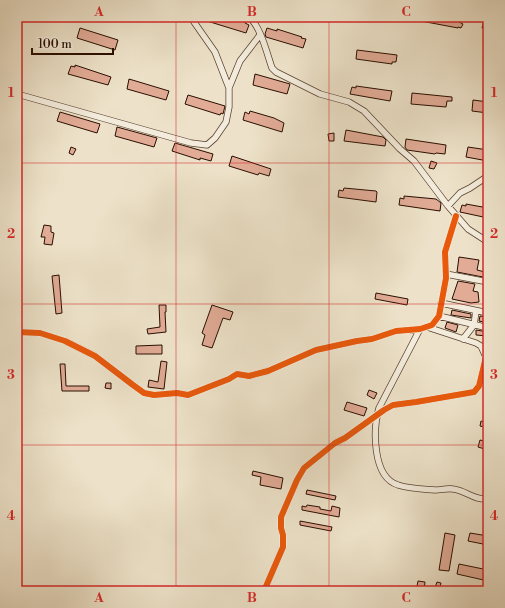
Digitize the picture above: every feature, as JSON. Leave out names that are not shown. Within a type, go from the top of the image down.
[{"type":"street","points":[[17,94],[200,145],[212,142],[226,122],[229,108],[229,88],[215,52],[192,17]]},
{"type":"street","points":[[249,17],[260,35],[272,68],[276,72],[316,92],[349,102],[364,111],[400,149],[414,161],[448,206],[468,229],[488,242]]},
{"type":"street","points":[[229,88],[240,61],[260,35]]},
{"type":"street","points":[[448,206],[460,193],[488,176]]},
{"type":"street","points":[[17,332],[40,333],[65,341],[95,356],[144,393],[154,395],[177,393],[188,395],[229,379],[234,375],[249,376],[268,371],[316,350],[372,339],[396,331],[420,329],[432,325],[439,316],[446,274],[445,252],[456,216]]},
{"type":"street","points":[[446,274],[488,282]]},
{"type":"street","points":[[441,303],[488,313]]},
{"type":"street","points":[[463,339],[474,325],[476,311]]},
{"type":"street","points":[[439,316],[488,328]]},
{"type":"street","points":[[264,591],[283,547],[284,535],[280,528],[280,517],[304,468],[330,446],[393,405],[474,392],[479,386],[487,355],[481,346],[427,327]]},
{"type":"street","points":[[420,329],[377,414],[376,450],[382,469],[392,482],[409,487],[436,490],[454,489],[477,499],[488,499]]},
{"type":"building","points":[[208,17],[231,17],[245,21],[245,23],[249,25],[246,33],[207,21]]},
{"type":"building","points":[[422,17],[460,17],[459,22],[463,24],[461,28],[458,28],[421,21]]},
{"type":"building","points":[[484,21],[488,22],[488,29],[482,28]]},
{"type":"building","points":[[80,28],[118,40],[115,50],[77,38]]},
{"type":"building","points":[[267,28],[277,31],[277,29],[306,39],[303,48],[266,37],[265,34]]},
{"type":"building","points":[[357,50],[397,55],[396,62],[392,62],[392,64],[356,59]]},
{"type":"building","points":[[75,65],[111,77],[108,85],[68,74],[71,66],[75,67]]},
{"type":"building","points":[[255,74],[290,84],[287,94],[253,85]]},
{"type":"building","points":[[129,79],[169,91],[166,100],[127,89]]},
{"type":"building","points":[[356,86],[392,91],[390,101],[350,94],[352,87],[356,88]]},
{"type":"building","points":[[412,93],[452,97],[452,101],[447,101],[446,107],[411,104]]},
{"type":"building","points":[[188,95],[225,106],[223,114],[221,113],[220,115],[185,104]]},
{"type":"building","points":[[473,100],[488,102],[488,113],[472,111]]},
{"type":"building","points":[[250,111],[274,118],[284,123],[282,132],[243,120],[245,112],[249,114]]},
{"type":"building","points":[[60,112],[100,124],[97,133],[57,121]]},
{"type":"building","points":[[117,127],[157,138],[154,147],[115,136]]},
{"type":"building","points":[[346,130],[383,137],[386,140],[385,146],[344,141]]},
{"type":"building","points":[[334,133],[334,141],[329,141],[328,134]]},
{"type":"building","points":[[406,139],[446,145],[445,154],[407,150],[405,147]]},
{"type":"building","points":[[175,143],[213,154],[211,161],[200,158],[200,160],[172,151]]},
{"type":"building","points":[[71,147],[76,149],[73,155],[69,153]]},
{"type":"building","points":[[468,147],[488,150],[488,161],[466,157]]},
{"type":"building","points":[[232,156],[271,169],[269,176],[259,173],[258,175],[229,166]]},
{"type":"building","points":[[431,161],[437,163],[434,169],[429,168]]},
{"type":"building","points":[[344,188],[376,191],[376,202],[338,197],[339,190],[343,191]]},
{"type":"building","points":[[404,196],[436,199],[441,203],[440,211],[399,205],[400,198],[404,199]]},
{"type":"building","points":[[466,204],[488,208],[488,218],[460,212],[462,205],[466,206]]},
{"type":"building","points":[[44,225],[51,226],[51,232],[54,233],[52,245],[44,244],[45,237],[41,237]]},
{"type":"building","points":[[459,257],[479,260],[477,270],[485,272],[486,266],[488,266],[488,278],[457,272]]},
{"type":"building","points":[[59,275],[62,313],[56,314],[52,276]]},
{"type":"building","points":[[458,281],[475,284],[473,291],[478,292],[479,302],[471,303],[452,299]]},
{"type":"building","points":[[376,293],[408,299],[407,305],[375,299]]},
{"type":"building","points":[[159,305],[166,305],[166,332],[148,334],[147,329],[160,327]]},
{"type":"building","points":[[212,305],[233,312],[230,320],[223,318],[212,348],[202,345],[205,335],[202,333]]},
{"type":"building","points":[[452,310],[471,314],[471,318],[451,315]]},
{"type":"building","points":[[480,316],[488,317],[488,323],[479,321]]},
{"type":"building","points":[[447,322],[458,325],[456,332],[445,328]]},
{"type":"building","points":[[476,330],[488,332],[488,336],[476,335]]},
{"type":"building","points":[[162,345],[162,354],[136,354],[136,346]]},
{"type":"building","points":[[161,361],[167,362],[164,389],[148,387],[149,380],[158,382]]},
{"type":"building","points":[[60,364],[65,364],[66,386],[89,386],[89,391],[62,391]]},
{"type":"building","points":[[106,383],[111,383],[111,389],[105,388]]},
{"type":"building","points":[[369,390],[377,393],[374,399],[367,395]]},
{"type":"building","points":[[347,402],[367,408],[364,416],[344,410]]},
{"type":"building","points":[[481,421],[488,423],[488,428],[480,426]]},
{"type":"building","points":[[480,440],[488,442],[488,450],[478,447]]},
{"type":"building","points":[[253,471],[283,478],[281,489],[260,485],[261,477],[252,475]]},
{"type":"building","points":[[307,490],[336,496],[335,500],[306,494]]},
{"type":"building","points":[[307,505],[320,507],[320,509],[331,511],[332,506],[340,508],[339,517],[302,510],[302,506],[306,507]]},
{"type":"building","points":[[300,521],[332,527],[331,531],[300,525]]},
{"type":"building","points":[[445,533],[455,535],[449,571],[439,570]]},
{"type":"building","points":[[470,533],[488,536],[488,545],[468,541]]},
{"type":"building","points":[[459,564],[488,570],[488,581],[457,574]]},
{"type":"building","points":[[418,581],[425,582],[424,591],[416,591]]},
{"type":"building","points":[[437,582],[441,583],[439,591],[434,591]]},
{"type":"cycle path","points":[[17,332],[40,333],[65,341],[95,356],[144,393],[154,395],[177,393],[188,395],[229,379],[237,374],[249,376],[268,371],[316,350],[372,339],[396,331],[420,329],[432,325],[439,316],[446,278],[445,252],[456,216]]},
{"type":"cycle path","points":[[264,591],[283,547],[281,517],[297,480],[304,468],[335,443],[345,438],[393,405],[474,392],[479,386],[488,353]]}]
